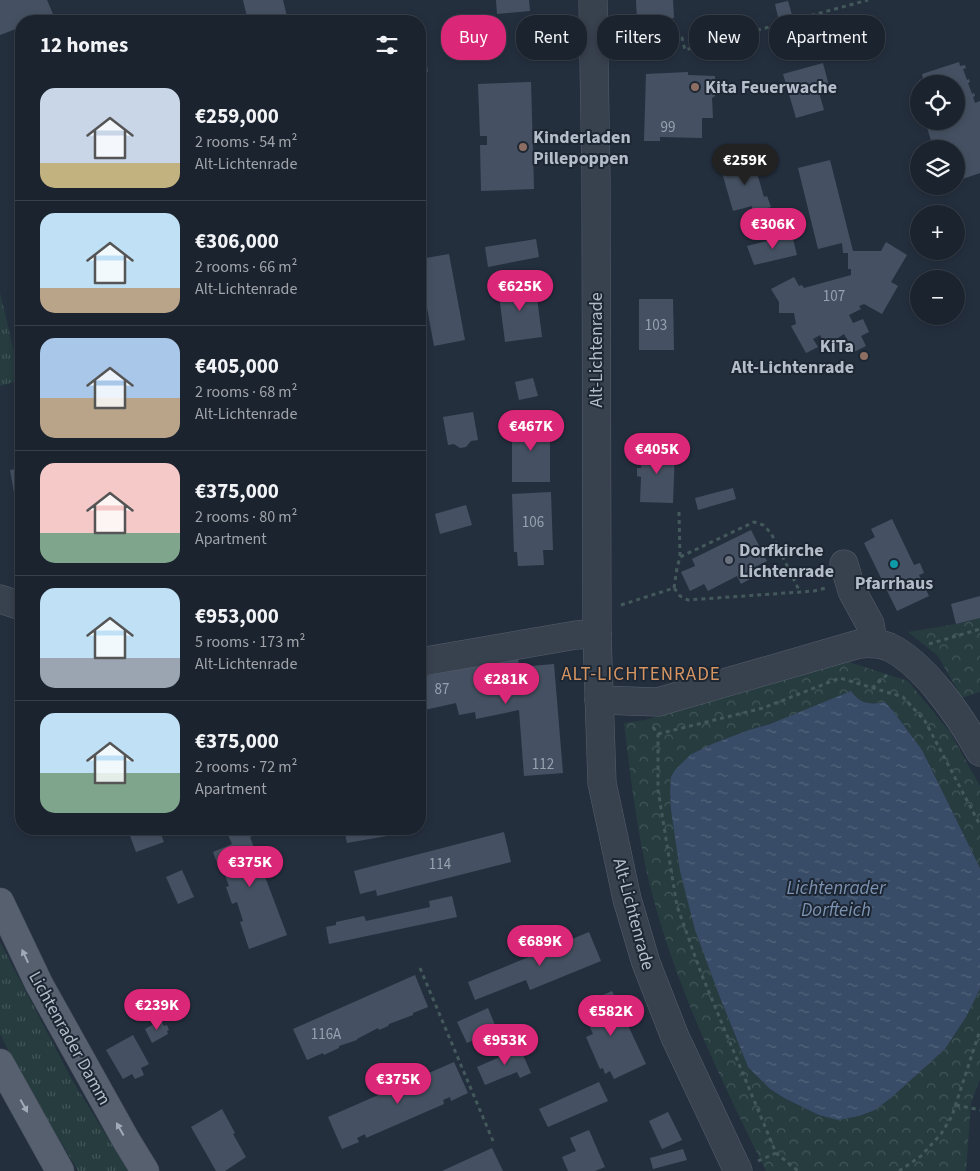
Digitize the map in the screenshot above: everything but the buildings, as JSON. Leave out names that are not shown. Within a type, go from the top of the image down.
[{"type":"main road","name":"Lichtenrader Damm","points":[[0,902],[38,984],[145,1171]]},
{"type":"main road","points":[[0,1063],[60,1171]]},
{"type":"street","name":"Alt-Lichtenrade","points":[[593,0],[596,187],[597,634],[602,782],[627,899],[646,963],[675,1037],[748,1166]]},
{"type":"street","points":[[838,575],[852,591],[870,624],[874,643]]},
{"type":"street","points":[[0,599],[15,604]]},
{"type":"street","points":[[426,661],[576,635],[597,634]]},
{"type":"street","points":[[599,700],[658,702],[849,647],[874,643],[889,647],[906,658],[935,686],[953,708],[980,752]]},
{"type":"path","points":[[679,38],[682,38],[686,50],[868,0]]},
{"type":"path","points":[[679,512],[680,557],[674,588],[680,596],[688,600],[814,591],[838,575]]},
{"type":"path","points":[[680,557],[754,522],[763,525],[771,533],[800,592]]},
{"type":"path","points":[[615,607],[674,588]]},
{"type":"path","points":[[926,646],[980,629]]},
{"type":"path","points":[[798,1171],[776,1153],[701,973],[678,906],[658,790],[658,734],[763,708],[840,678],[903,697],[925,721],[980,825]]},
{"type":"path","points":[[420,968],[493,1141]]},
{"type":"path","points":[[899,1171],[921,1156],[941,1134],[952,1116],[980,1030]]},
{"type":"path","points":[[956,1105],[980,1110]]},
{"type":"path","points":[[748,1166],[776,1153]]},
{"type":"green space","points":[[0,293],[15,355],[15,382],[0,386]]},
{"type":"green space","points":[[980,618],[980,692],[962,698],[938,656],[908,632]]},
{"type":"green space","points":[[839,662],[849,662],[908,681],[950,732],[980,786],[980,868],[922,750],[885,702],[867,704],[855,697],[749,730],[671,777],[671,810],[719,995],[748,1067],[770,1089],[786,1099],[819,1115],[875,1110],[945,1049],[966,1017],[980,989],[980,1079],[971,1103],[966,1171],[766,1171],[714,1062],[683,988],[657,912],[647,873],[636,817],[624,723],[645,720]]},
{"type":"green space","points":[[0,942],[71,1078],[128,1171],[78,1171],[20,1073],[0,1034]]},
{"type":"water","name":"Lichtenrader Dorfteich","points":[[851,691],[862,701],[885,702],[922,750],[980,868],[980,989],[966,1017],[945,1049],[875,1110],[859,1116],[838,1120],[819,1115],[786,1099],[770,1089],[748,1067],[695,930],[680,871],[670,791],[671,777],[675,770],[690,755],[712,744],[770,724]]},
{"type":"place","name":"Kita Feuerwache","points":[[695,87]]},
{"type":"place","name":"Kinderladen Pillepoppen","points":[[523,147]]},
{"type":"place","name":"KiTa Alt-Lichtenrade","points":[[864,356]]},
{"type":"place","name":"Dorfkirche Lichtenrade","points":[[729,560]]},
{"type":"place","name":"Pfarrhaus","points":[[894,564]]},
{"type":"district","name":"ALT-LICHTENRADE","points":[[641,673]]}]
